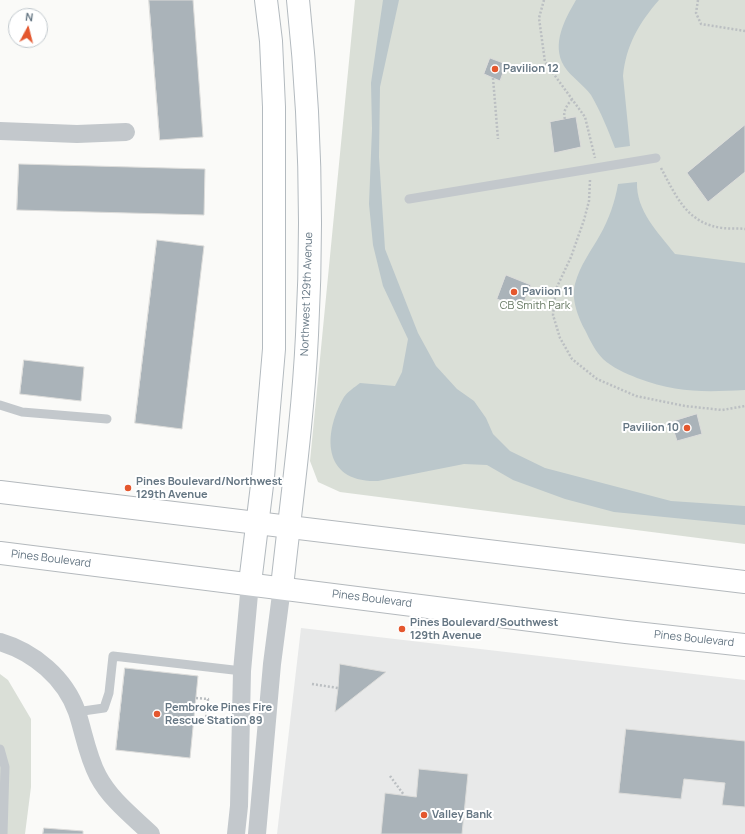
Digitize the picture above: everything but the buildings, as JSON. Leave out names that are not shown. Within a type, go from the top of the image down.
[{"type":"main road","points":[[250,583],[274,350],[274,115],[271,41],[266,0]]},
{"type":"main road","name":"Northwest 129th Avenue","points":[[282,587],[307,335],[310,205],[306,73],[298,0]]},
{"type":"main road","points":[[0,492],[745,582]]},
{"type":"main road","name":"Pines Boulevard","points":[[0,553],[282,587],[626,632],[745,645]]},
{"type":"street","points":[[0,131],[77,134],[126,132]]},
{"type":"street","points":[[236,834],[239,806],[242,671],[250,583]]},
{"type":"street","points":[[256,834],[272,664],[282,587]]},
{"type":"street","points":[[0,642],[24,652],[38,660],[50,671],[68,693],[76,712],[84,743],[97,775],[134,828],[151,834]]},
{"type":"lane","points":[[409,199],[656,158]]},
{"type":"lane","points":[[0,405],[22,412],[107,419]]},
{"type":"lane","points":[[76,712],[104,708],[109,693],[113,656],[242,671]]},
{"type":"lane","points":[[0,749],[5,767],[4,834]]},
{"type":"path","points":[[544,0],[539,18],[545,62],[573,98],[585,117],[593,169],[589,201],[578,239],[556,289],[553,315],[560,338],[572,359],[597,379],[636,396],[686,406],[722,410],[745,406]]},
{"type":"path","points":[[698,0],[696,12],[701,24],[745,31]]},
{"type":"path","points":[[493,78],[498,139]]},
{"type":"path","points":[[565,119],[564,115],[566,109],[573,98]]},
{"type":"path","points":[[656,158],[684,208],[697,220],[723,228],[745,229]]},
{"type":"path","points":[[312,684],[338,688]]},
{"type":"path","points":[[196,698],[208,699],[206,719]]},
{"type":"path","points":[[390,776],[404,796]]},
{"type":"shaded area","points":[[383,0],[399,0],[380,87],[379,157],[385,249],[418,333],[436,366],[457,389],[474,401],[486,418],[493,434],[510,451],[545,468],[671,501],[745,506],[745,525],[614,512],[565,499],[513,480],[487,465],[464,464],[378,481],[360,480],[346,474],[337,465],[332,454],[332,426],[344,397],[349,391],[360,383],[395,386],[402,372],[408,339],[383,286],[373,245],[369,204],[372,129],[371,83]]},
{"type":"shaded area","points":[[576,0],[659,0],[645,17],[630,44],[627,54],[623,76],[630,146],[615,148],[601,114],[591,95],[567,70],[560,58],[559,40],[561,32]]},
{"type":"shaded area","points":[[637,182],[640,202],[644,212],[649,221],[675,254],[745,263],[745,390],[703,391],[678,389],[651,383],[619,370],[603,359],[595,349],[576,308],[574,296],[575,284],[583,264],[606,223],[618,184]]},
{"type":"shaded area","points":[[301,628],[745,680],[745,834],[277,834]]},
{"type":"green space","name":"CB Smith Park","points":[[355,0],[745,0],[745,544],[340,492],[318,482],[310,461]]},
{"type":"green space","points":[[0,674],[8,680],[31,719],[31,787],[25,834],[0,834]]},
{"type":"place","name":"Pavilion 12","points":[[495,69]]},
{"type":"place","name":"Paviion 11","points":[[514,292]]},
{"type":"place","name":"Pavilion 10","points":[[687,428]]},
{"type":"place","name":"Pines Boulevard/Northwest 129th Avenue","points":[[128,488]]},
{"type":"place","name":"Pines Boulevard/Southwest 129th Avenue","points":[[402,629]]},
{"type":"place","name":"Pembroke Pines Fire Rescue Station 89","points":[[157,714]]},
{"type":"place","name":"Valley Bank","points":[[424,815]]}]
